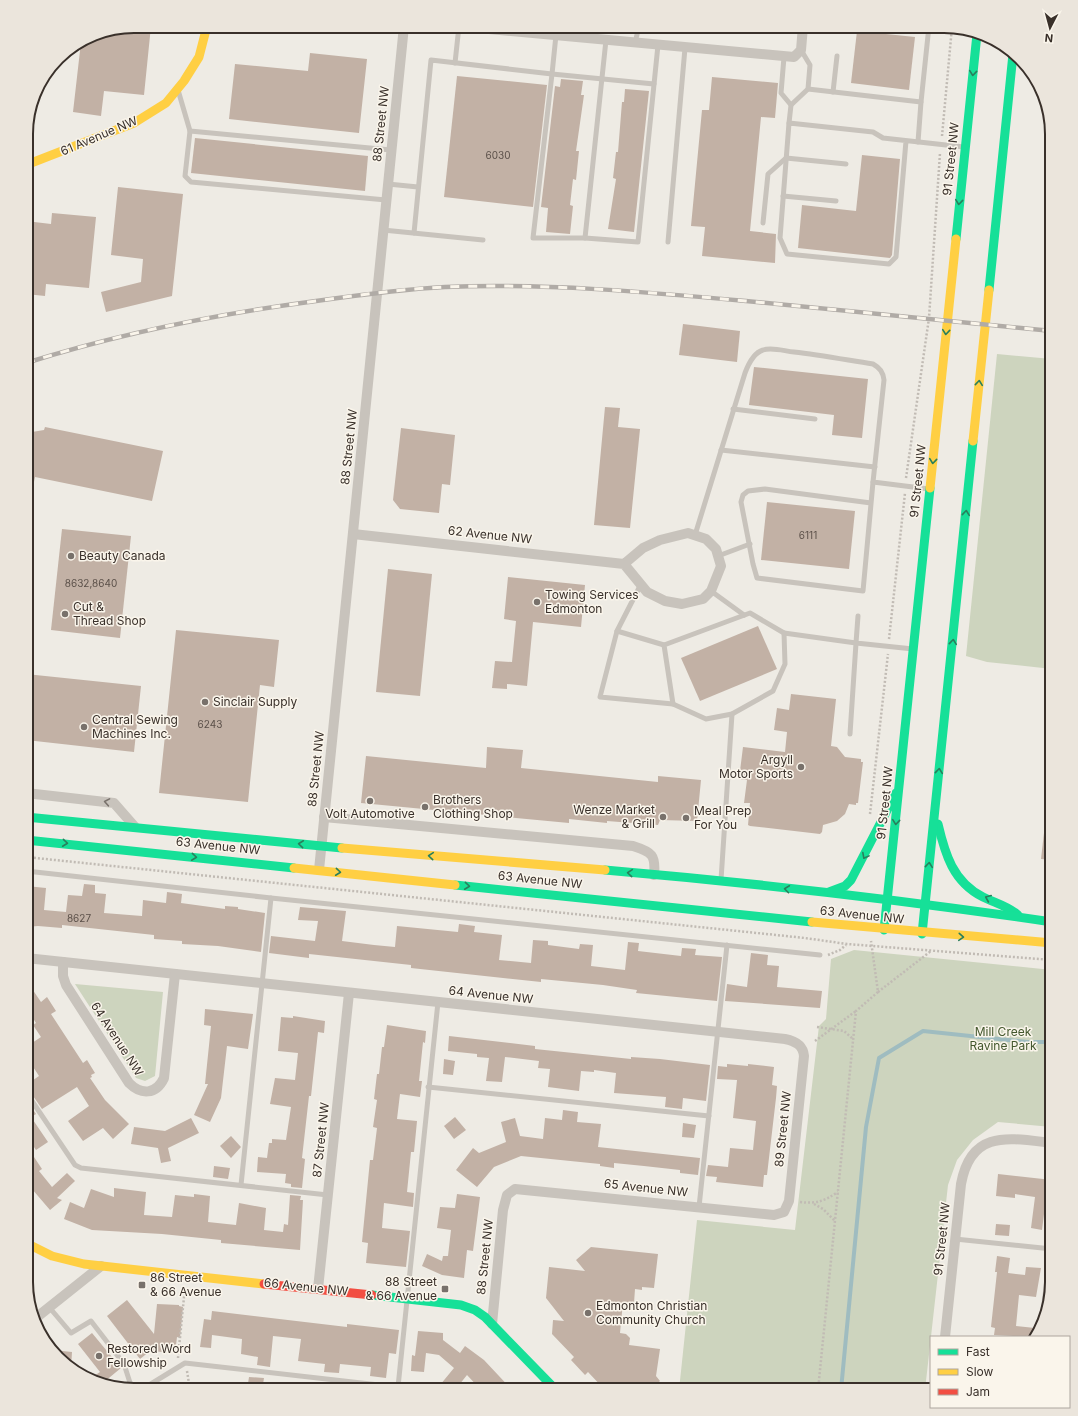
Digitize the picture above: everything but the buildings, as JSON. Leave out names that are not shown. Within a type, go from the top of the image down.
[{"type":"main road","name":"61 Avenue NW","points":[[33,162],[134,123],[166,103],[184,81],[199,58],[205,33]]},
{"type":"main road","name":"91 Street NW","points":[[884,930],[977,38]]},
{"type":"main road","points":[[922,934],[1012,59]]},
{"type":"main road","points":[[826,893],[846,886],[852,880],[900,784]]},
{"type":"main road","points":[[936,810],[942,846],[956,876],[968,888],[1012,910],[1021,918]]},
{"type":"main road","name":"63 Avenue NW","points":[[33,818],[321,846],[721,881],[925,903],[1045,921]]},
{"type":"main road","name":"63 Avenue NW","points":[[33,841],[922,934],[1045,943]]},
{"type":"main road","name":"66 Avenue NW","points":[[33,1246],[60,1259],[101,1266],[461,1305],[480,1313],[549,1383]]},
{"type":"street","name":"88 Street NW","points":[[319,870],[403,33]]},
{"type":"street","points":[[551,33],[556,35],[685,48],[793,55],[801,33]]},
{"type":"street","name":"62 Avenue NW","points":[[353,534],[624,564]]},
{"type":"street","points":[[688,534],[694,535],[706,539],[716,549],[721,566],[711,591],[703,599],[682,604],[665,601],[647,592],[624,564],[643,548],[660,540],[688,534]]},
{"type":"street","points":[[33,794],[114,803],[135,827]]},
{"type":"street","points":[[324,817],[633,846],[647,850],[653,857],[655,863],[654,875]]},
{"type":"street","name":"64 Avenue NW","points":[[33,959],[790,1040],[802,1048]]},
{"type":"street","name":"64 Avenue NW","points":[[63,962],[63,976],[66,986],[130,1083],[140,1091],[145,1092],[157,1088],[164,1078],[175,974]]},
{"type":"street","name":"87 Street NW","points":[[318,1289],[349,993]]},
{"type":"street","name":"89 Street NW","points":[[784,1212],[789,1201],[804,1056],[802,1048]]},
{"type":"street","name":"91 Street NW","points":[[945,1336],[962,1176],[969,1161],[979,1148],[987,1143],[1000,1139],[1045,1142]]},
{"type":"street","name":"65 Avenue NW","points":[[507,1195],[515,1189],[520,1188],[774,1215],[784,1212]]},
{"type":"street","name":"88 Street NW","points":[[492,1324],[503,1210],[507,1195]]},
{"type":"street","points":[[39,1316],[101,1266]]},
{"type":"lane","points":[[455,63],[457,33]]},
{"type":"lane","points":[[635,43],[637,33]]},
{"type":"lane","points":[[918,142],[928,33]]},
{"type":"lane","points":[[556,35],[533,238],[585,238],[638,242],[658,45]]},
{"type":"lane","points":[[585,238],[606,40]]},
{"type":"lane","points":[[668,242],[685,48]]},
{"type":"lane","points":[[791,105],[781,93],[793,55],[810,65],[808,89],[791,105],[780,238],[787,254],[889,264],[896,257],[906,141]]},
{"type":"lane","points":[[833,92],[837,56]]},
{"type":"lane","points":[[414,233],[431,60],[654,84]]},
{"type":"lane","points":[[178,89],[190,131],[185,176],[191,182],[386,200]]},
{"type":"lane","points":[[808,89],[921,102]]},
{"type":"lane","points":[[789,123],[873,132],[883,138],[965,147]]},
{"type":"lane","points":[[190,131],[392,150]]},
{"type":"lane","points":[[763,223],[768,174],[786,158],[846,164]]},
{"type":"lane","points":[[388,184],[418,187]]},
{"type":"lane","points":[[783,196],[836,201]]},
{"type":"lane","points":[[384,230],[483,240]]},
{"type":"lane","points":[[694,535],[722,450],[733,409],[750,362],[757,353],[763,350],[781,350],[873,364],[884,374],[884,380],[874,467],[873,482],[863,591],[757,578],[741,502],[743,495],[748,491],[765,489],[871,503]]},
{"type":"lane","points":[[733,409],[815,419]]},
{"type":"lane","points":[[722,450],[874,467]]},
{"type":"lane","points":[[873,482],[930,489]]},
{"type":"lane","points":[[718,556],[750,544]]},
{"type":"lane","points":[[641,584],[618,631],[600,697],[673,704],[706,719],[732,714],[773,691],[785,664],[784,633]]},
{"type":"lane","points":[[711,591],[744,615]]},
{"type":"lane","points":[[618,631],[664,645],[750,613],[784,633],[914,649]]},
{"type":"lane","points":[[850,734],[858,616]]},
{"type":"lane","points":[[664,645],[673,704]]},
{"type":"lane","points":[[721,881],[732,714]]},
{"type":"lane","points":[[33,872],[820,955]]},
{"type":"lane","points":[[241,1185],[271,898]]},
{"type":"lane","points":[[699,1207],[727,945]]},
{"type":"lane","points":[[398,1383],[438,1002]]},
{"type":"lane","points":[[428,1087],[709,1116]]},
{"type":"lane","points":[[33,1102],[75,1165],[81,1168],[328,1195]]},
{"type":"lane","points":[[955,1239],[1045,1248]]},
{"type":"lane","points":[[49,1307],[71,1333],[91,1321],[124,1364],[130,1383]]},
{"type":"lane","points":[[152,1383],[185,1363],[370,1383]]},
{"type":"path","points":[[868,819],[872,802],[906,486],[929,318],[941,145],[951,33]]},
{"type":"path","points":[[33,857],[805,938],[847,944],[1045,959]]},
{"type":"path","points":[[820,955],[828,956],[840,950],[847,944]]},
{"type":"path","points":[[872,946],[878,992]]},
{"type":"path","points":[[814,1041],[833,1029],[931,951]]},
{"type":"path","points":[[819,1383],[856,1011]]},
{"type":"path","points":[[817,1027],[848,1033],[853,1040]]},
{"type":"path","points":[[813,1204],[838,1191]]},
{"type":"path","points":[[798,1202],[813,1204],[823,1209],[835,1221]]},
{"type":"path","points":[[185,1287],[177,1357],[185,1363],[189,1383]]},
{"type":"green space","points":[[997,354],[1045,358],[1045,668],[987,662],[966,656]]},
{"type":"green space","name":"Mill Creek Ravine Park","points":[[854,950],[1045,969],[1045,1126],[998,1122],[973,1140],[957,1160],[948,1185],[926,1383],[680,1383],[697,1220],[795,1230],[819,1026],[826,1019],[831,959]]},
{"type":"green space","points":[[75,984],[163,992],[155,1076],[145,1081],[136,1078]]},
{"type":"waterway","points":[[842,1383],[866,1127],[879,1058],[923,1031],[1027,1042],[1045,1042]]},
{"type":"railway","points":[[33,361],[97,342],[206,318],[348,297],[445,287],[521,286],[596,289],[746,301],[1045,330]]},
{"type":"traffic: fast","points":[[956,239],[977,38]]},
{"type":"traffic: fast","points":[[989,290],[1012,59]]},
{"type":"traffic: fast","points":[[922,934],[973,441]]},
{"type":"traffic: fast","points":[[884,930],[930,488]]},
{"type":"traffic: fast","points":[[829,892],[845,886],[851,880],[896,793]]},
{"type":"traffic: fast","points":[[33,818],[342,848]]},
{"type":"traffic: fast","points":[[938,824],[947,856],[957,875],[964,883],[983,897],[1006,907],[1018,915]]},
{"type":"traffic: fast","points":[[33,841],[294,868]]},
{"type":"traffic: fast","points":[[605,870],[829,893],[941,906],[1045,921]]},
{"type":"traffic: fast","points":[[455,885],[812,922]]},
{"type":"traffic: fast","points":[[372,1295],[461,1305],[475,1310],[485,1317],[549,1383]]},
{"type":"traffic: slow","points":[[33,162],[134,123],[166,103],[184,81],[199,57],[205,33]]},
{"type":"traffic: slow","points":[[930,488],[956,239]]},
{"type":"traffic: slow","points":[[973,441],[989,290]]},
{"type":"traffic: slow","points":[[342,848],[605,870]]},
{"type":"traffic: slow","points":[[294,868],[455,885]]},
{"type":"traffic: slow","points":[[812,922],[1045,942]]},
{"type":"traffic: slow","points":[[33,1246],[52,1256],[84,1264],[264,1284]]},
{"type":"traffic: jam","points":[[264,1284],[372,1295]]},
{"type":"place","name":"Beauty Canada","points":[[71,556]]},
{"type":"place","name":"Towing Services Edmonton","points":[[537,602]]},
{"type":"place","name":"Cut & Thread Shop","points":[[65,614]]},
{"type":"place","name":"Sinclair Supply","points":[[205,702]]},
{"type":"place","name":"Central Sewing Machines Inc.","points":[[84,727]]},
{"type":"place","name":"Argyll Motor Sports","points":[[801,767]]},
{"type":"place","name":"Volt Automotive","points":[[370,801]]},
{"type":"place","name":"Brothers Clothing Shop","points":[[425,807]]},
{"type":"place","name":"Wenze Market & Grill","points":[[663,817]]},
{"type":"place","name":"Meal Prep For You","points":[[686,818]]},
{"type":"place","name":"86 Street & 66 Avenue","points":[[142,1285]]},
{"type":"place","name":"88 Street & 66 Avenue","points":[[445,1289]]},
{"type":"place","name":"Edmonton Christian Community Church","points":[[588,1313]]},
{"type":"place","name":"Restored Word Fellowship","points":[[99,1356]]}]
